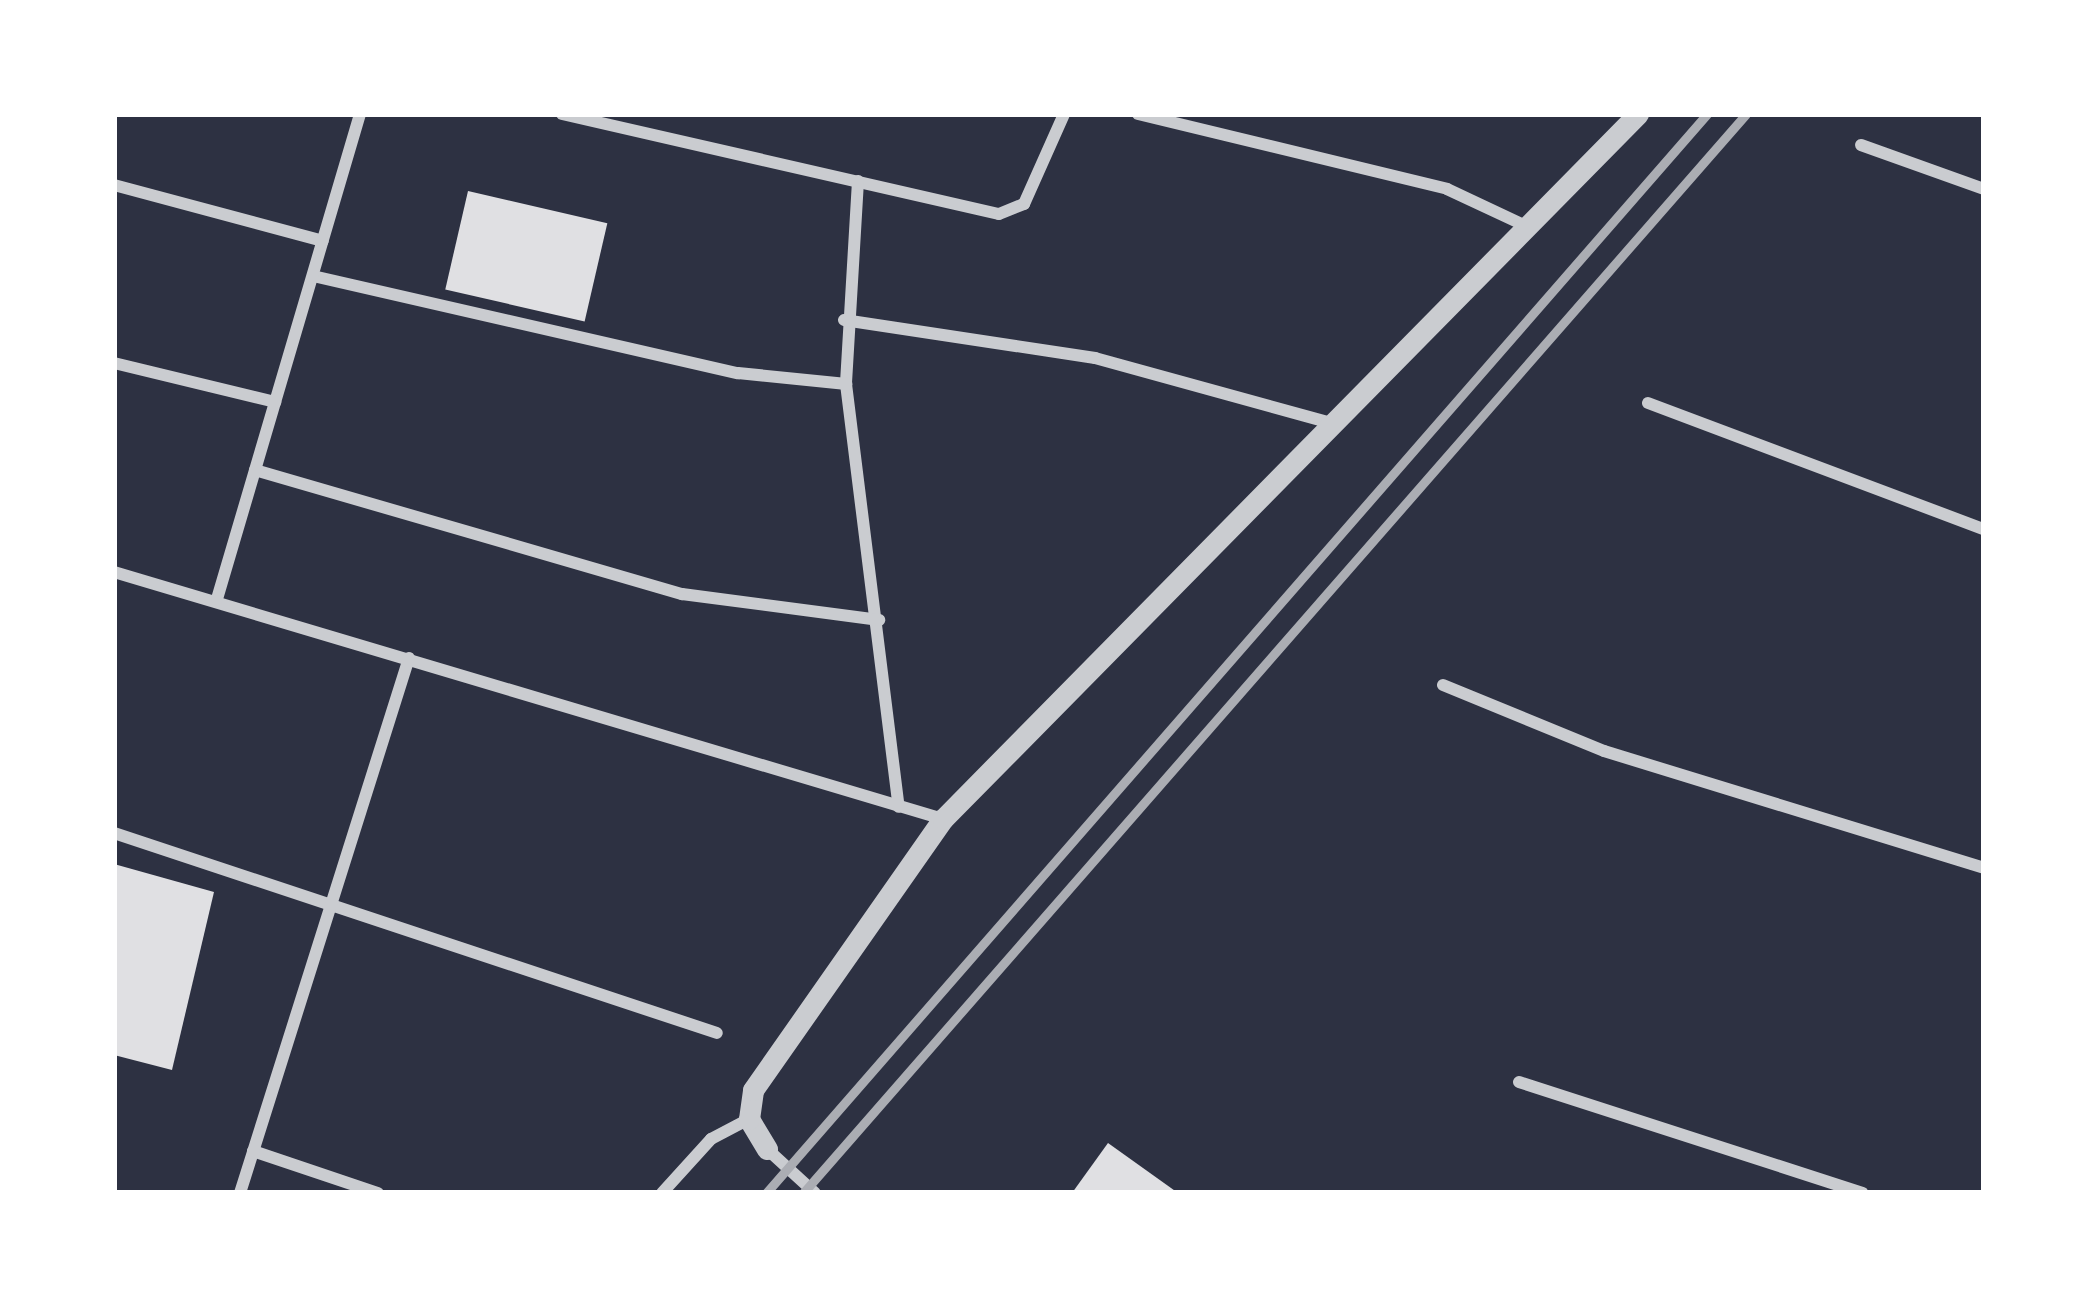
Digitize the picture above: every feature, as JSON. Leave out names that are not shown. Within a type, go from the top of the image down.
[{"type":"street","points":[[217,599],[360,114]]},
{"type":"street","points":[[562,114],[1015,213],[1064,114]]},
{"type":"street","points":[[1138,114],[1447,189],[1526,226]]},
{"type":"street","points":[[815,1193],[767,1149],[749,1119],[753,1090],[943,819],[1638,114]]},
{"type":"street","points":[[1862,145],[1984,189]]},
{"type":"street","points":[[858,181],[844,320],[846,384],[899,807]]},
{"type":"street","points":[[114,185],[323,241]]},
{"type":"street","points":[[313,276],[738,373],[846,384]]},
{"type":"street","points":[[844,320],[1095,358],[1336,424]]},
{"type":"street","points":[[114,363],[275,402]]},
{"type":"street","points":[[1648,403],[1984,529]]},
{"type":"street","points":[[255,470],[682,594],[879,620]]},
{"type":"street","points":[[114,572],[943,819]]},
{"type":"street","points":[[240,1193],[409,658]]},
{"type":"street","points":[[1443,685],[1604,751],[1984,868]]},
{"type":"street","points":[[114,833],[717,1033]]},
{"type":"street","points":[[1519,1082],[1863,1193]]},
{"type":"street","points":[[662,1193],[711,1139],[749,1119]]},
{"type":"street","points":[[253,1150],[378,1193]]},
{"type":"building","points":[[468,191],[607,223],[585,322],[445,289]]},
{"type":"building","points":[[114,864],[214,892],[172,1070],[114,1055]]},
{"type":"building","points":[[1108,1143],[1178,1193],[1072,1193]]},
{"type":"railway","points":[[766,1193],[1707,114]]},
{"type":"railway","points":[[803,1193],[1746,114]]}]
